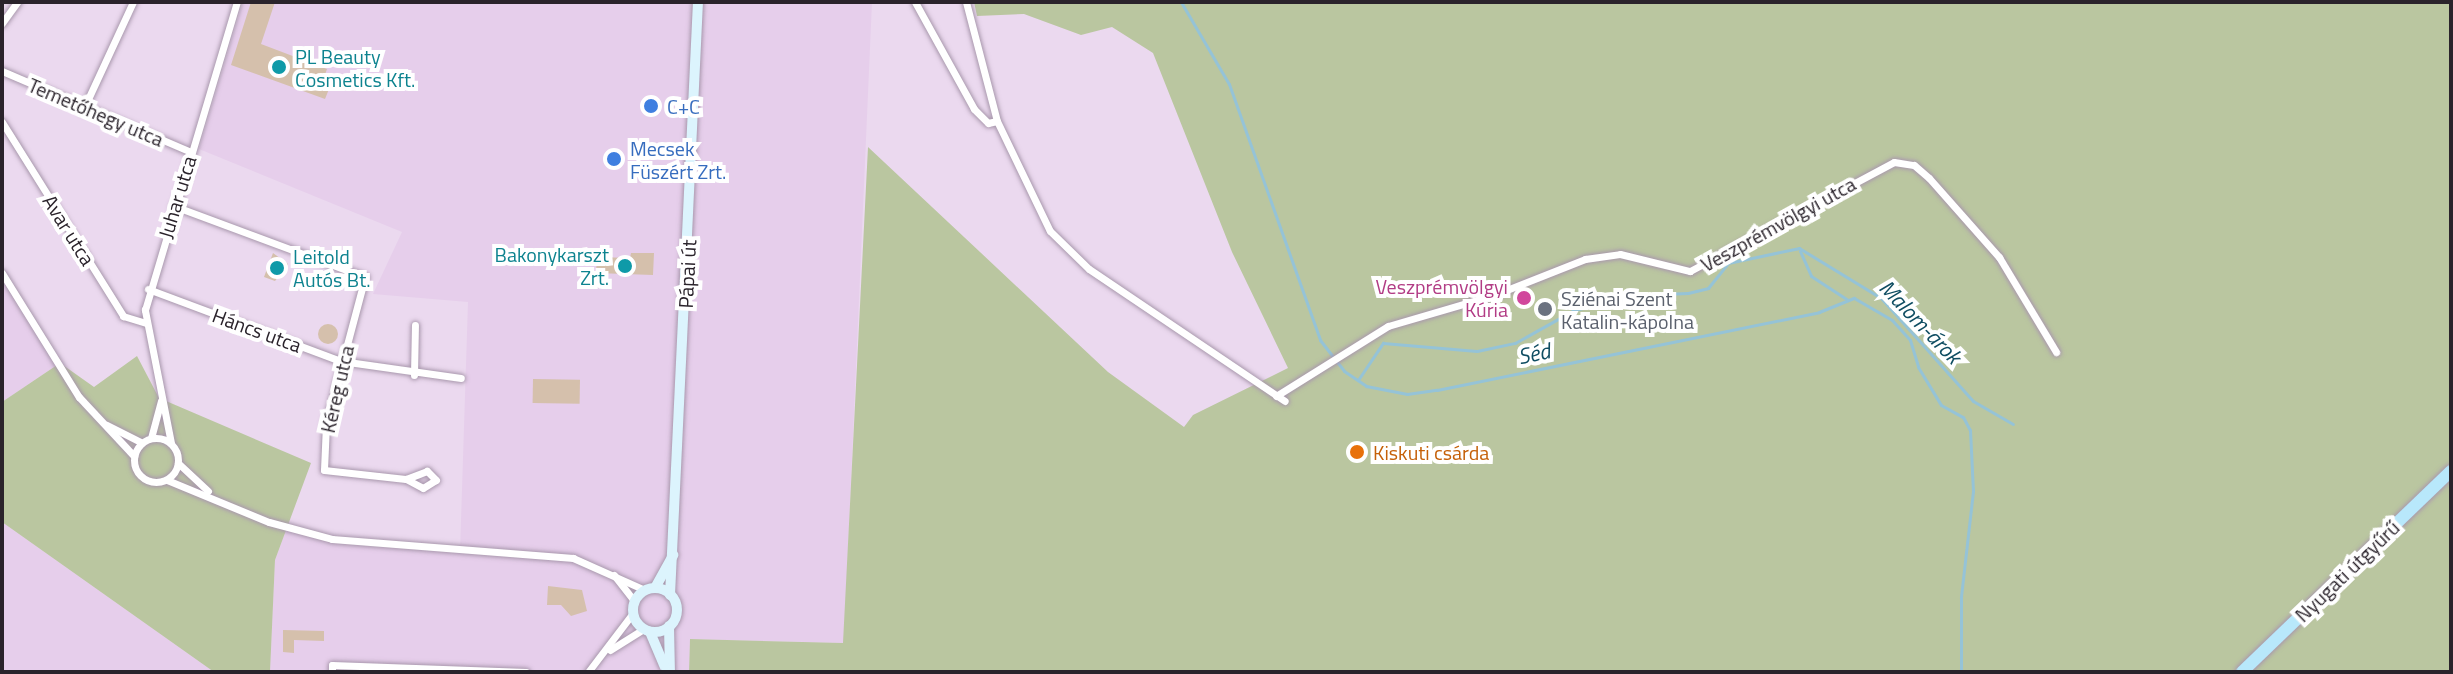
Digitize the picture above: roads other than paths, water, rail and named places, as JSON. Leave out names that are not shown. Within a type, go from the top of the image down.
[{"type":"main road","name":"Pápai út","points":[[670,595],[677,546],[698,2]]},
{"type":"main road","name":"Nyugati útgyűrű","points":[[2242,672],[2451,471]]},
{"type":"main road","name":"Pápai út","points":[[650,589],[677,546]]},
{"type":"main road","points":[[650,589],[670,595],[677,610],[669,626],[668,672],[634,607],[650,589]]},
{"type":"main road","points":[[647,631],[669,626]]},
{"type":"street","points":[[2,23],[17,2]]},
{"type":"street","points":[[83,110],[133,2]]},
{"type":"street","name":"Juhar utca","points":[[171,443],[146,323],[148,289],[237,2]]},
{"type":"street","points":[[915,2],[974,109],[988,123],[997,121]]},
{"type":"street","points":[[966,2],[997,121],[1037,212],[1068,250],[1285,401]]},
{"type":"street","name":"Temetőhegy utca","points":[[2,71],[83,110],[191,152]]},
{"type":"street","name":"Avar utca","points":[[2,122],[123,316],[146,323]]},
{"type":"street","name":"Veszprémvölgyi utca","points":[[1276,396],[1388,326],[1494,295],[1585,259],[1620,254],[1690,271],[1894,162],[1914,165],[1929,178],[1987,245],[2010,274],[2056,352]]},
{"type":"street","name":"Kéreg utca","points":[[174,206],[365,277],[368,284],[341,361],[326,424],[324,470],[406,479]]},
{"type":"street","points":[[2,273],[95,416],[134,456],[146,480],[167,480],[216,497],[269,522],[332,539],[573,558],[610,570],[650,589]]},
{"type":"street","name":"Háncs utca","points":[[148,289],[341,361],[414,375],[461,378]]},
{"type":"street","points":[[414,375],[415,325]]},
{"type":"street","name":"Juhar utca","points":[[151,438],[160,421],[161,394]]},
{"type":"street","points":[[95,416],[142,443]]},
{"type":"street","points":[[134,456],[142,443],[151,438],[171,443],[178,463],[216,497]]},
{"type":"street","points":[[167,480],[178,463]]},
{"type":"street","points":[[588,672],[608,652],[634,607],[610,570]]},
{"type":"street","points":[[608,652],[647,631]]},
{"type":"street","points":[[332,668],[523,672]]},
{"type":"waterway","name":"Séd","points":[[1181,2],[1229,84],[1320,340],[1344,371],[1366,386],[1407,394],[1437,390],[1819,312],[1854,298],[1892,320],[1910,340],[1918,367],[1941,405],[1963,417],[1970,430],[1973,491],[1961,597],[1961,672]]},
{"type":"waterway","name":"Malom-árok","points":[[1358,380],[1383,343],[1477,351],[1515,343],[1574,310],[1640,295],[1688,293],[1708,288],[1728,263],[1799,248],[1881,298],[1973,401],[2013,424]]},
{"type":"waterway","name":"Malom-árok","points":[[1800,251],[1811,276],[1848,300]]},
{"type":"place","name":"PL Beauty Cosmetics Kft.","points":[[279,67]]},
{"type":"place","name":"C+C","points":[[651,106]]},
{"type":"place","name":"Mecsek Füszért Zrt.","points":[[614,159]]},
{"type":"place","name":"Bakonykarszt Zrt.","points":[[625,266]]},
{"type":"place","name":"Leitold Autós Bt.","points":[[277,268]]},
{"type":"place","name":"Veszprémvölgyi Kúria","points":[[1524,298]]},
{"type":"place","name":"Sziénai Szent Katalin-kápolna","points":[[1545,309]]},
{"type":"place","name":"Kiskuti csárda","points":[[1357,452]]}]
